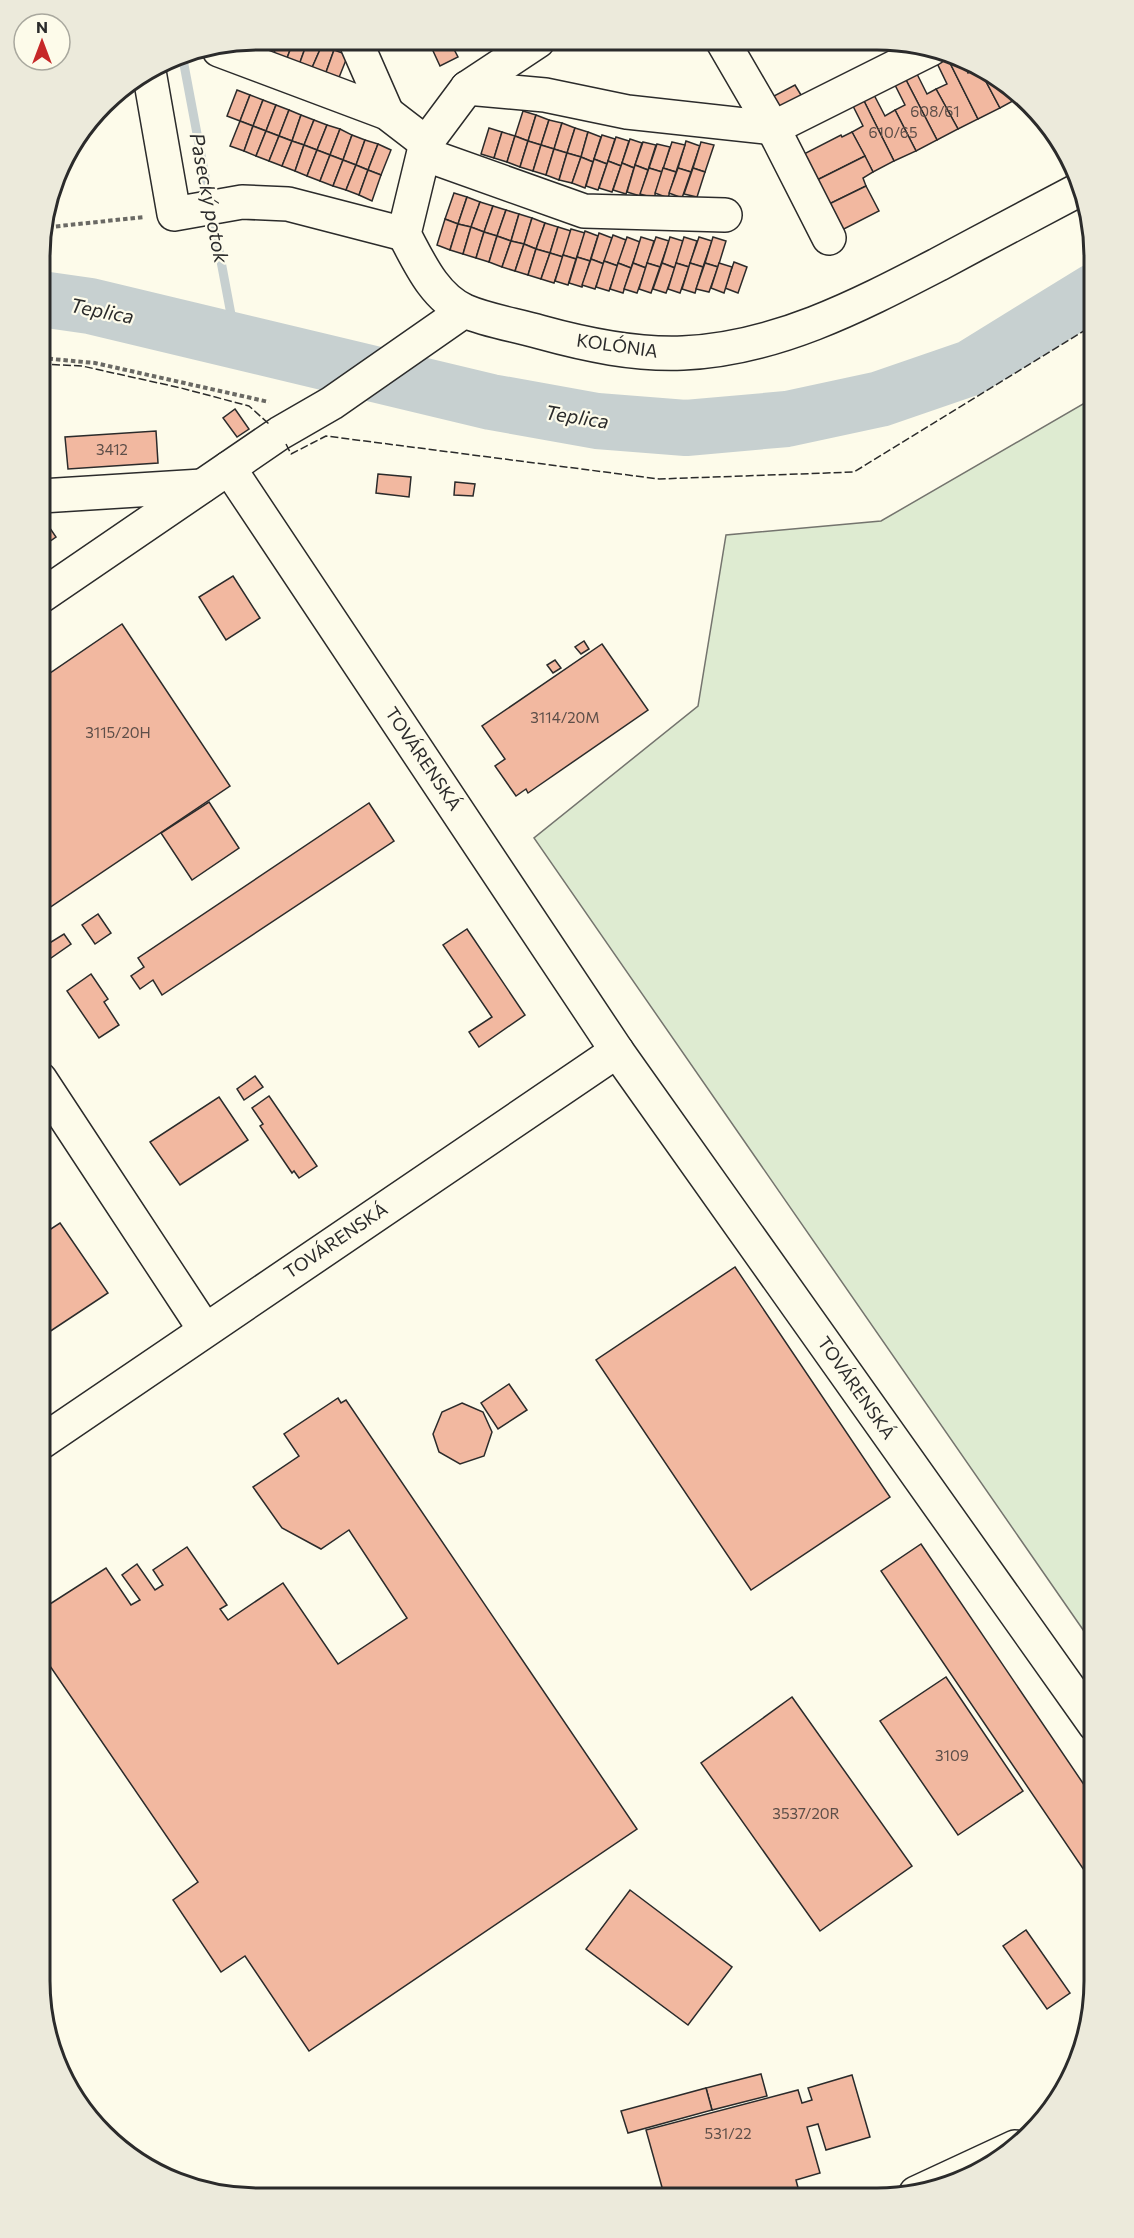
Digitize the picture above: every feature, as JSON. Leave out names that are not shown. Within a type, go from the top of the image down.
[{"type":"street","points":[[359,50],[387,113]]},
{"type":"street","points":[[151,78],[184,212],[242,202],[288,204],[404,234],[425,148],[467,88],[524,50]]},
{"type":"street","points":[[728,50],[773,128],[829,238]]},
{"type":"street","points":[[224,52],[387,113],[425,148],[584,211],[726,215]]},
{"type":"street","points":[[467,88],[544,95],[627,112],[773,128],[921,54]]},
{"type":"street","name":"KOLÓNIA","points":[[404,234],[429,278],[443,296],[465,311],[612,349],[682,353],[750,345],[828,319],[880,295],[1075,192]]},
{"type":"street","points":[[50,590],[280,433],[324,407],[465,311]]},
{"type":"street","name":"TOVÁRENSKÁ","points":[[229,468],[616,1051],[1084,1710]]},
{"type":"street","points":[[50,495],[202,486]]},
{"type":"street","name":"TOVÁRENSKÁ","points":[[50,1436],[616,1051]]},
{"type":"street","points":[[50,1094],[205,1330]]},
{"type":"path","points":[[52,227],[184,212]]},
{"type":"path","points":[[50,359],[95,363],[324,407]]},
{"type":"green space","points":[[1084,403],[1084,1631],[534,838],[698,706],[726,535],[881,521]]},
{"type":"building","points":[[260,50],[275,50],[273,56]]},
{"type":"building","points":[[275,50],[290,50],[286,61],[273,56]]},
{"type":"building","points":[[290,50],[304,50],[299,65],[286,61]]},
{"type":"building","points":[[304,50],[320,50],[311,70],[299,65]]},
{"type":"building","points":[[320,50],[334,50],[325,75],[311,70]]},
{"type":"building","points":[[334,50],[348,55],[338,80],[325,75]]},
{"type":"building","points":[[433,50],[454,50],[458,57],[440,66]]},
{"type":"building","points":[[935,59],[950,63],[978,119],[958,129],[936,89],[947,84]]},
{"type":"building","points":[[950,63],[985,80],[1000,108],[978,119]]},
{"type":"building","points":[[915,70],[927,94],[936,89],[958,129],[937,140],[904,76]]},
{"type":"building","points":[[904,76],[937,140],[916,151],[895,110],[905,105],[893,81]]},
{"type":"building","points":[[985,80],[1013,101],[1000,108]]},
{"type":"building","points":[[795,85],[804,100],[779,112],[772,97]]},
{"type":"building","points":[[237,90],[250,95],[240,121],[227,116]]},
{"type":"building","points":[[872,91],[885,116],[895,110],[916,151],[894,161],[862,97]]},
{"type":"building","points":[[250,95],[263,100],[253,126],[240,121]]},
{"type":"building","points":[[862,97],[894,161],[873,172],[852,132],[863,126],[851,102]]},
{"type":"building","points":[[263,100],[276,105],[266,131],[253,126]]},
{"type":"building","points":[[276,105],[289,110],[279,136],[266,131]]},
{"type":"building","points":[[289,110],[301,115],[292,141],[279,136]]},
{"type":"building","points":[[523,111],[536,115],[528,141],[515,136]]},
{"type":"building","points":[[301,115],[314,120],[304,145],[292,141]]},
{"type":"building","points":[[536,115],[549,120],[541,145],[528,141]]},
{"type":"building","points":[[314,120],[327,125],[317,150],[304,145]]},
{"type":"building","points":[[549,120],[562,123],[554,149],[541,145]]},
{"type":"building","points":[[240,121],[253,126],[244,151],[230,146]]},
{"type":"building","points":[[562,123],[575,128],[567,153],[554,149]]},
{"type":"building","points":[[327,125],[340,129],[330,155],[317,150]]},
{"type":"building","points":[[253,126],[266,131],[256,156],[244,151]]},
{"type":"building","points":[[489,128],[502,132],[494,158],[481,154]]},
{"type":"building","points":[[575,128],[588,132],[581,157],[567,153]]},
{"type":"building","points":[[340,129],[352,135],[343,160],[330,155]]},
{"type":"building","points":[[266,131],[279,136],[269,161],[256,156]]},
{"type":"building","points":[[502,132],[515,136],[507,162],[494,158]]},
{"type":"building","points":[[588,132],[601,137],[593,162],[581,157]]},
{"type":"building","points":[[852,132],[865,156],[813,182],[800,156],[841,135],[842,137]]},
{"type":"building","points":[[352,135],[365,140],[356,165],[343,160]]},
{"type":"building","points":[[602,135],[615,139],[607,164],[594,159]]},
{"type":"building","points":[[279,136],[292,141],[282,166],[269,161]]},
{"type":"building","points":[[515,136],[528,141],[520,167],[507,162]]},
{"type":"building","points":[[616,137],[629,141],[621,166],[608,161]]},
{"type":"building","points":[[630,139],[642,143],[634,168],[622,163]]},
{"type":"building","points":[[365,140],[378,144],[368,170],[356,165]]},
{"type":"building","points":[[292,141],[304,145],[295,171],[282,166]]},
{"type":"building","points":[[528,141],[541,145],[533,171],[520,167]]},
{"type":"building","points":[[686,141],[700,146],[691,172],[678,168]]},
{"type":"building","points":[[643,142],[656,145],[648,170],[635,165]]},
{"type":"building","points":[[672,142],[685,145],[676,172],[663,168]]},
{"type":"building","points":[[701,142],[714,145],[705,172],[693,168]]},
{"type":"building","points":[[378,144],[391,150],[381,175],[368,170]]},
{"type":"building","points":[[657,144],[670,147],[662,172],[649,168]]},
{"type":"building","points":[[304,145],[317,150],[307,176],[295,171]]},
{"type":"building","points":[[541,145],[554,149],[546,175],[533,171]]},
{"type":"building","points":[[554,149],[567,153],[559,180],[546,175]]},
{"type":"building","points":[[317,150],[330,155],[320,181],[307,176]]},
{"type":"building","points":[[567,153],[581,157],[572,183],[559,180]]},
{"type":"building","points":[[330,155],[343,160],[333,186],[320,181]]},
{"type":"building","points":[[865,156],[873,172],[863,178],[866,186],[825,206],[813,182]]},
{"type":"building","points":[[581,157],[593,162],[585,188],[572,183]]},
{"type":"building","points":[[594,159],[607,164],[598,190],[586,186]]},
{"type":"building","points":[[343,160],[356,165],[346,190],[333,186]]},
{"type":"building","points":[[608,161],[621,166],[612,192],[599,188]]},
{"type":"building","points":[[622,163],[634,168],[626,194],[613,190]]},
{"type":"building","points":[[356,165],[368,170],[359,195],[346,190]]},
{"type":"building","points":[[635,165],[648,170],[640,196],[627,192]]},
{"type":"building","points":[[649,168],[662,172],[654,198],[640,194]]},
{"type":"building","points":[[663,168],[676,172],[668,198],[655,193]]},
{"type":"building","points":[[678,168],[691,172],[682,198],[669,193]]},
{"type":"building","points":[[693,168],[705,172],[697,197],[684,194]]},
{"type":"building","points":[[368,170],[381,175],[372,201],[359,195]]},
{"type":"building","points":[[866,186],[879,211],[838,232],[825,206]]},
{"type":"building","points":[[454,193],[467,197],[458,224],[445,219]]},
{"type":"building","points":[[467,197],[480,202],[471,227],[458,224]]},
{"type":"building","points":[[480,202],[493,206],[484,232],[471,227]]},
{"type":"building","points":[[493,206],[506,210],[497,236],[484,232]]},
{"type":"building","points":[[506,210],[519,214],[511,241],[497,236]]},
{"type":"building","points":[[519,214],[532,218],[524,244],[511,241]]},
{"type":"building","points":[[532,218],[545,223],[536,249],[524,244]]},
{"type":"building","points":[[445,219],[458,224],[450,250],[437,245]]},
{"type":"building","points":[[545,223],[558,227],[550,253],[536,249]]},
{"type":"building","points":[[458,224],[471,227],[463,254],[450,250]]},
{"type":"building","points":[[471,227],[484,232],[476,258],[463,254]]},
{"type":"building","points":[[558,227],[571,231],[563,257],[550,253]]},
{"type":"building","points":[[571,229],[585,233],[576,259],[563,255]]},
{"type":"building","points":[[585,231],[598,236],[590,261],[577,257]]},
{"type":"building","points":[[484,232],[497,236],[489,262],[476,258]]},
{"type":"building","points":[[599,233],[612,238],[604,264],[591,259]]},
{"type":"building","points":[[613,235],[626,240],[618,266],[604,261]]},
{"type":"building","points":[[497,236],[511,241],[502,267],[489,262]]},
{"type":"building","points":[[627,237],[640,242],[631,268],[618,263]]},
{"type":"building","points":[[641,237],[654,241],[646,268],[633,263]]},
{"type":"building","points":[[656,237],[669,241],[660,267],[647,263]]},
{"type":"building","points":[[670,237],[683,241],[675,268],[662,263]]},
{"type":"building","points":[[684,237],[697,241],[689,267],[676,263]]},
{"type":"building","points":[[699,237],[712,241],[703,267],[690,263]]},
{"type":"building","points":[[713,237],[726,241],[718,267],[705,263]]},
{"type":"building","points":[[511,241],[524,244],[515,271],[502,267]]},
{"type":"building","points":[[524,244],[536,249],[528,275],[515,271]]},
{"type":"building","points":[[536,249],[550,253],[541,279],[528,275]]},
{"type":"building","points":[[550,253],[563,257],[554,283],[541,279]]},
{"type":"building","points":[[563,255],[576,259],[568,285],[555,281]]},
{"type":"building","points":[[577,257],[590,261],[582,287],[569,283]]},
{"type":"building","points":[[591,259],[604,264],[595,289],[582,285]]},
{"type":"building","points":[[604,261],[618,266],[609,291],[596,287]]},
{"type":"building","points":[[734,262],[747,267],[738,293],[725,288]]},
{"type":"building","points":[[618,263],[631,268],[623,293],[610,289]]},
{"type":"building","points":[[633,263],[646,268],[637,293],[624,289]]},
{"type":"building","points":[[647,263],[660,267],[651,293],[639,289]]},
{"type":"building","points":[[662,263],[675,268],[666,293],[653,289]]},
{"type":"building","points":[[676,263],[689,267],[680,293],[668,289]]},
{"type":"building","points":[[690,263],[703,267],[695,293],[682,289]]},
{"type":"building","points":[[705,263],[718,267],[709,292],[696,289]]},
{"type":"building","points":[[719,263],[732,267],[724,293],[711,288]]},
{"type":"building","points":[[235,409],[249,429],[237,437],[223,418]]},
{"type":"building","points":[[156,431],[158,463],[68,469],[65,437]]},
{"type":"building","points":[[378,474],[411,477],[409,497],[376,493]]},
{"type":"building","points":[[455,482],[475,484],[473,496],[454,495]]},
{"type":"building","points":[[50,528],[56,537],[50,541]]},
{"type":"building","points":[[233,576],[260,618],[226,640],[199,597]]},
{"type":"building","points":[[122,624],[230,786],[50,907],[50,673]]},
{"type":"building","points":[[584,641],[589,649],[581,654],[575,647]]},
{"type":"building","points":[[602,644],[648,710],[528,793],[526,789],[516,796],[495,766],[505,759],[482,726]]},
{"type":"building","points":[[555,660],[561,668],[553,673],[547,665]]},
{"type":"building","points":[[209,802],[239,848],[192,880],[161,833]]},
{"type":"building","points":[[369,803],[394,841],[162,995],[153,980],[140,989],[131,976],[144,967],[138,958]]},
{"type":"building","points":[[98,914],[111,933],[95,944],[82,925]]},
{"type":"building","points":[[467,929],[525,1015],[479,1047],[469,1032],[492,1017],[443,945]]},
{"type":"building","points":[[64,934],[71,944],[51,958],[50,943]]},
{"type":"building","points":[[91,974],[108,999],[104,1002],[119,1025],[99,1038],[67,991]]},
{"type":"building","points":[[255,1076],[263,1087],[244,1100],[237,1089]]},
{"type":"building","points":[[269,1096],[317,1166],[299,1178],[294,1171],[292,1173],[260,1126],[263,1124],[252,1108]]},
{"type":"building","points":[[219,1097],[248,1140],[180,1185],[150,1142]]},
{"type":"building","points":[[60,1223],[108,1293],[50,1331],[50,1230]]},
{"type":"building","points":[[735,1267],[890,1497],[751,1590],[596,1360]]},
{"type":"building","points":[[509,1384],[527,1410],[498,1429],[481,1403]]},
{"type":"building","points":[[338,1398],[341,1403],[346,1400],[637,1829],[309,2051],[245,1956],[221,1972],[173,1900],[198,1882],[50,1666],[50,1604],[106,1568],[131,1605],[140,1600],[122,1575],[137,1564],[155,1590],[163,1585],[153,1570],[187,1547],[227,1605],[220,1609],[228,1620],[283,1583],[338,1664],[407,1618],[349,1530],[321,1549],[282,1528],[253,1487],[299,1456],[284,1434]]},
{"type":"building","points":[[462,1403],[483,1412],[492,1432],[484,1456],[460,1464],[439,1452],[433,1434],[442,1412]]},
{"type":"building","points":[[921,1544],[1084,1785],[1084,1870],[881,1571]]},
{"type":"building","points":[[946,1677],[1023,1791],[958,1835],[880,1721]]},
{"type":"building","points":[[792,1697],[912,1866],[820,1931],[701,1763]]},
{"type":"building","points":[[630,1890],[732,1967],[688,2025],[586,1949]]},
{"type":"building","points":[[1026,1930],[1070,1993],[1047,2009],[1003,1946]]},
{"type":"building","points":[[761,2074],[767,2096],[712,2110],[706,2088]]},
{"type":"building","points":[[852,2075],[870,2137],[826,2150],[818,2124],[807,2127],[820,2173],[796,2180],[798,2188],[662,2188],[646,2130],[798,2090],[802,2103],[812,2100],[808,2088]]},
{"type":"building","points":[[706,2088],[712,2110],[628,2133],[621,2111]]},
{"type":"waterway","name":"Pasecký potok","points":[[184,63],[236,341]]},
{"type":"waterway","name":"Teplica","points":[[50,300],[90,306],[491,402],[597,421],[686,428],[787,419],[880,399],[970,368],[1084,298]]},
{"type":"fence","points":[[286,444],[291,454],[326,436],[659,479],[854,472],[1084,331]]},
{"type":"fence","points":[[50,364],[82,366],[249,406],[269,424]]}]
